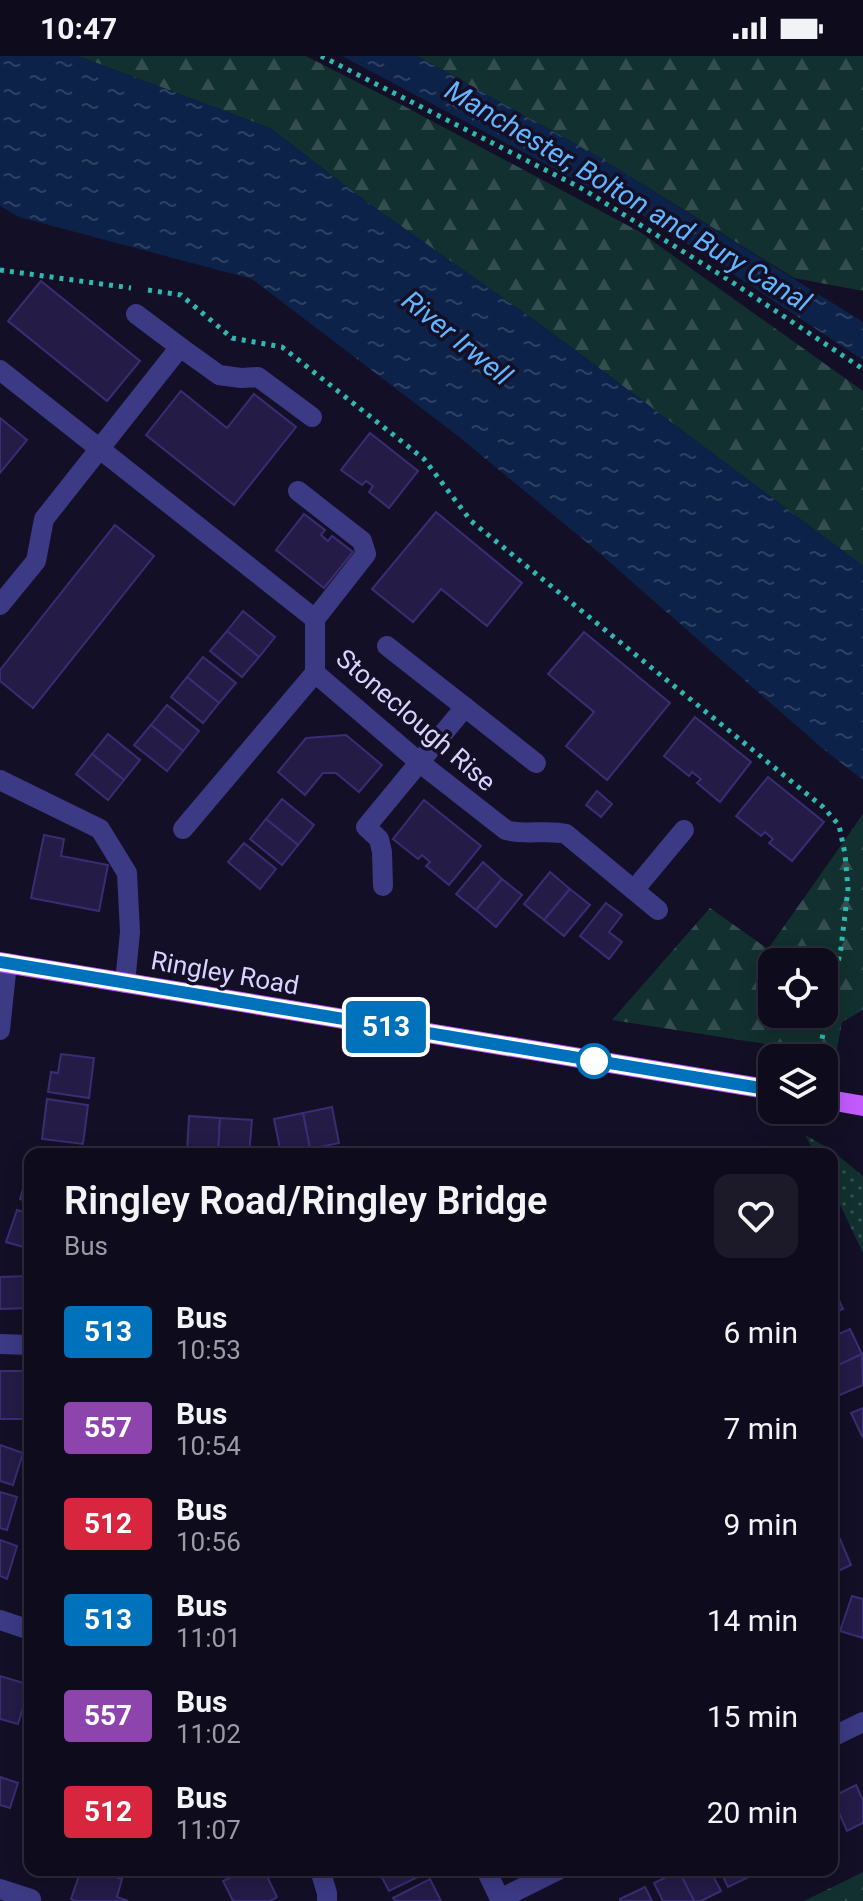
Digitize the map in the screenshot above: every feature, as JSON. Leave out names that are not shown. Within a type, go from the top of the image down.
[{"type":"main road","name":"Ringley Road","points":[[3,962],[758,1088]]},
{"type":"main road","points":[[838,1103],[862,1111]]},
{"type":"street","points":[[136,314],[219,375],[258,377],[312,417]]},
{"type":"street","points":[[0,605],[36,561],[44,519],[180,347]]},
{"type":"street","points":[[0,370],[315,619],[366,554],[362,541],[298,491]]},
{"type":"street","name":"Stoneclough Rise","points":[[315,619],[315,673],[419,762],[506,830],[566,834],[658,910]]},
{"type":"street","points":[[387,646],[536,763]]},
{"type":"street","points":[[183,829],[315,673]]},
{"type":"street","points":[[383,886],[379,839],[366,827],[465,707]]},
{"type":"street","points":[[0,780],[100,829],[127,873],[130,932],[125,983]]},
{"type":"street","points":[[634,890],[684,830]]},
{"type":"street","points":[[0,1030],[3,962]]},
{"type":"street","points":[[0,1344],[24,1345]]},
{"type":"street","points":[[0,1620],[24,1628]]},
{"type":"street","points":[[838,1733],[863,1722]]},
{"type":"street","points":[[322,1876],[327,1901]]},
{"type":"street","points":[[489,1876],[500,1899],[546,1876]]},
{"type":"street","points":[[0,1889],[31,1899]]},
{"type":"path","points":[[321,56],[581,188],[732,282],[863,369]]},
{"type":"path","points":[[0,270],[181,295],[232,338],[282,347],[424,459],[471,521],[823,807],[839,825],[848,889],[841,948],[821,1044]]},
{"type":"green space","points":[[78,56],[306,56],[640,232],[863,391],[863,566],[540,324],[368,203],[270,128]]},
{"type":"green space","points":[[417,56],[863,56],[863,291],[794,278],[592,153]]},
{"type":"green space","points":[[863,814],[863,1010],[842,1022],[838,1044],[766,1044],[612,1020],[710,908],[767,948],[758,948],[758,1028],[838,1028],[838,948],[769,948]]},
{"type":"green space","points":[[805,1135],[828,1148],[812,1148]]},
{"type":"green space","points":[[838,1156],[863,1176],[863,1253],[838,1201]]},
{"type":"green space","points":[[863,1872],[863,1901],[804,1901]]},
{"type":"water","name":"River Irwell","points":[[0,56],[78,56],[270,128],[368,203],[540,324],[863,566],[863,780],[458,436],[252,279],[19,217],[0,206]]},
{"type":"water","name":"Manchester, Bolton and Bury Canal","points":[[342,56],[417,56],[592,153],[863,322],[863,360],[651,220]]},
{"type":"building","points":[[41,281],[140,361],[107,401],[8,321]]},
{"type":"building","points":[[181,391],[227,428],[254,394],[296,427],[234,505],[146,435]]},
{"type":"building","points":[[0,418],[27,440],[0,473]]},
{"type":"building","points":[[370,433],[418,471],[389,508],[369,492],[373,486],[366,481],[362,485],[341,470]]},
{"type":"building","points":[[436,512],[522,583],[487,626],[441,589],[413,622],[372,589]]},
{"type":"building","points":[[304,514],[325,530],[321,535],[328,541],[332,536],[353,552],[324,588],[276,550]]},
{"type":"building","points":[[115,525],[154,556],[33,708],[0,681],[0,670]]},
{"type":"building","points":[[243,611],[275,637],[259,657],[227,631]]},
{"type":"building","points":[[227,631],[259,657],[242,677],[210,651]]},
{"type":"building","points":[[584,632],[670,703],[607,780],[566,746],[594,712],[548,674]]},
{"type":"building","points":[[203,657],[236,683],[219,703],[187,677]]},
{"type":"building","points":[[187,677],[219,703],[203,723],[171,697]]},
{"type":"building","points":[[167,705],[199,731],[183,751],[151,725]]},
{"type":"building","points":[[695,717],[751,762],[720,802],[697,783],[701,779],[692,772],[689,776],[664,756]]},
{"type":"building","points":[[151,725],[183,751],[167,771],[134,745]]},
{"type":"building","points":[[108,734],[140,760],[124,780],[92,754]]},
{"type":"building","points":[[346,735],[382,765],[359,792],[336,773],[323,773],[305,795],[278,772],[306,738]]},
{"type":"building","points":[[92,754],[124,780],[108,800],[76,774]]},
{"type":"building","points":[[768,777],[824,822],[792,861],[769,843],[773,839],[765,832],[761,836],[736,816]]},
{"type":"building","points":[[597,791],[612,804],[601,817],[586,805]]},
{"type":"building","points":[[282,799],[314,825],[298,845],[266,819]]},
{"type":"building","points":[[424,800],[481,846],[449,885],[426,866],[430,862],[422,855],[418,859],[393,839]]},
{"type":"building","points":[[266,819],[298,845],[282,865],[250,839]]},
{"type":"building","points":[[44,835],[64,839],[61,856],[108,865],[99,911],[31,898]]},
{"type":"building","points":[[244,843],[276,869],[260,889],[228,862]]},
{"type":"building","points":[[483,862],[502,879],[476,910],[456,894]]},
{"type":"building","points":[[550,872],[570,889],[544,920],[524,904]]},
{"type":"building","points":[[502,879],[522,895],[496,927],[476,910]]},
{"type":"building","points":[[570,889],[590,905],[564,936],[544,920]]},
{"type":"building","points":[[606,903],[622,915],[609,932],[622,942],[609,959],[580,936]]},
{"type":"building","points":[[61,1054],[94,1058],[89,1098],[48,1092],[51,1072],[58,1073]]},
{"type":"building","points":[[47,1099],[88,1105],[83,1144],[42,1139]]},
{"type":"building","points":[[332,1107],[339,1143],[310,1148],[303,1113]]},
{"type":"building","points":[[303,1113],[310,1148],[280,1148],[274,1119]]},
{"type":"building","points":[[189,1116],[220,1118],[218,1148],[187,1148]]},
{"type":"building","points":[[220,1118],[252,1120],[250,1148],[218,1148]]},
{"type":"building","points":[[17,1210],[24,1212],[24,1247],[6,1242]]},
{"type":"building","points":[[24,1276],[24,1308],[0,1309],[0,1277]]},
{"type":"building","points":[[850,1329],[862,1354],[838,1365],[838,1334]]},
{"type":"building","points":[[862,1354],[863,1385],[840,1395],[838,1365]]},
{"type":"building","points":[[0,1371],[24,1371],[24,1419],[0,1419]]},
{"type":"building","points":[[863,1408],[863,1438],[851,1413]]},
{"type":"building","points":[[0,1445],[23,1453],[13,1485],[0,1481]]},
{"type":"building","points":[[0,1492],[17,1497],[7,1530],[0,1528]]},
{"type":"building","points":[[0,1540],[17,1546],[7,1579],[0,1576]]},
{"type":"building","points":[[838,1540],[851,1565],[838,1571]]},
{"type":"building","points":[[852,1596],[863,1599],[863,1638],[840,1631]]},
{"type":"building","points":[[0,1676],[24,1683],[24,1704],[18,1724],[0,1719]]},
{"type":"building","points":[[0,1777],[18,1783],[10,1808],[0,1805]]},
{"type":"building","points":[[856,1785],[863,1800],[863,1823],[847,1831],[838,1811],[838,1794]]},
{"type":"building","points":[[79,1876],[113,1876],[122,1879],[117,1897],[128,1901],[76,1901],[71,1899]]},
{"type":"building","points":[[233,1876],[267,1876],[277,1897],[270,1901],[233,1901],[223,1881]]},
{"type":"building","points":[[381,1876],[420,1876],[389,1891]]},
{"type":"building","points":[[669,1876],[682,1876],[694,1901],[663,1901],[654,1883]]},
{"type":"building","points":[[682,1876],[713,1876],[721,1891],[701,1901],[694,1901]]},
{"type":"building","points":[[723,1876],[751,1876],[728,1887]]},
{"type":"building","points":[[430,1879],[441,1901],[395,1901],[393,1898]]},
{"type":"building","points":[[645,1887],[652,1901],[620,1901],[620,1899]]},
{"type":"bus line","name":"513","points":[[0,962],[758,1088]]}]
